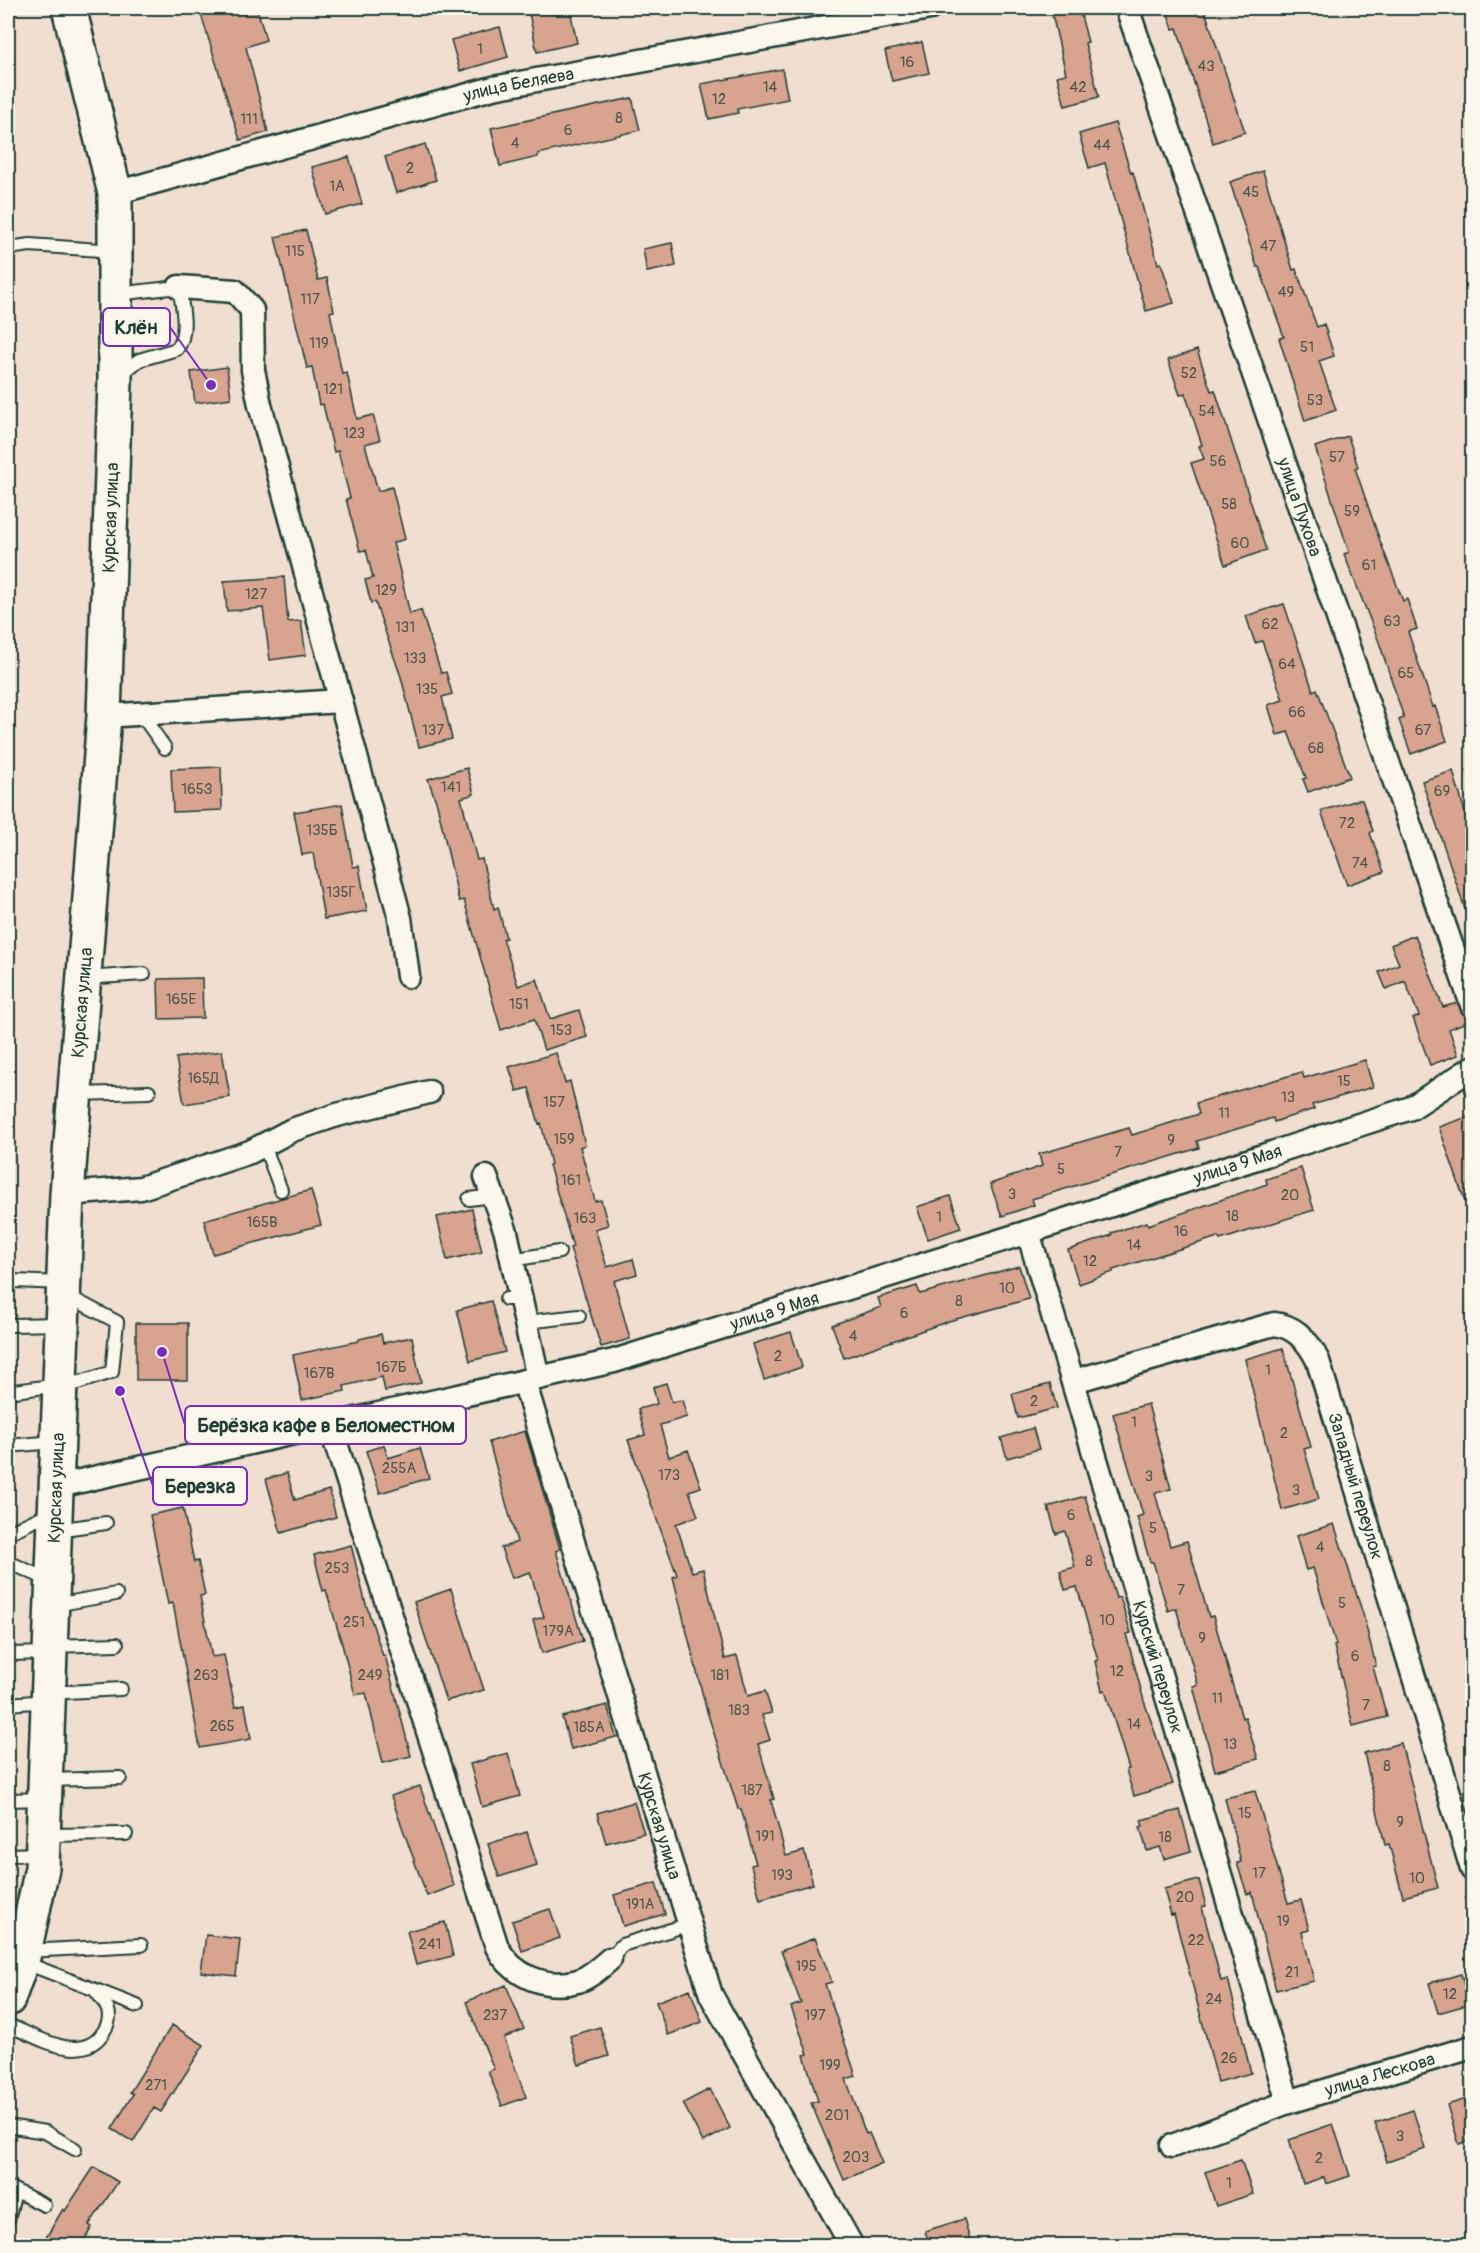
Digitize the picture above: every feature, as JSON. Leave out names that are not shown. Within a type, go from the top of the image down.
[{"type":"street","name":"Курская улица","points":[[15,1978],[42,1868],[67,1194],[104,716],[115,381],[115,193],[69,8]]},
{"type":"street","name":"улица Беляева","points":[[115,193],[493,88],[930,8]]},
{"type":"street","name":"улица Пухова","points":[[1127,8],[1473,1005]]},
{"type":"street","points":[[179,287],[235,291],[252,310],[253,370],[260,405],[400,918],[408,976]]},
{"type":"street","points":[[104,716],[341,701]]},
{"type":"street","name":"улица 9 Мая","points":[[54,1510],[330,1425],[615,1361],[1028,1232],[1411,1108],[1473,1068]]},
{"type":"street","points":[[67,1194],[141,1188],[264,1145],[292,1130],[337,1115],[429,1092]]},
{"type":"street","name":"Курская улица","points":[[489,1187],[506,1232],[512,1260],[513,1299],[526,1322],[531,1380],[711,1995],[852,2246]]},
{"type":"street","name":"Курский переулок","points":[[1028,1232],[1288,2102]]},
{"type":"street","name":"Западный переулок","points":[[1074,1381],[1268,1325],[1289,1328],[1308,1343],[1318,1361],[1473,1869]]},
{"type":"street","points":[[330,1425],[497,1947],[516,1972],[537,1980],[551,1982],[580,1980],[610,1959]]},
{"type":"street","name":"улица Лескова","points":[[1172,2146],[1288,2102],[1473,2047]]},
{"type":"lane","points":[[8,248],[30,245],[115,251]]},
{"type":"lane","points":[[115,294],[179,287],[183,322],[179,347],[139,360],[115,381]]},
{"type":"lane","points":[[141,714],[165,748]]},
{"type":"lane","points":[[84,978],[144,974]]},
{"type":"lane","points":[[75,1094],[149,1092]]},
{"type":"lane","points":[[264,1145],[282,1190]]},
{"type":"lane","points":[[469,1199],[489,1187]]},
{"type":"lane","points":[[512,1260],[559,1252]]},
{"type":"lane","points":[[8,1392],[59,1387],[112,1372],[117,1322],[14,1281]]},
{"type":"lane","points":[[12,1326],[62,1300]]},
{"type":"lane","points":[[526,1322],[579,1316]]},
{"type":"lane","points":[[8,1446],[56,1442]]},
{"type":"lane","points":[[8,1533],[54,1510],[106,1522]]},
{"type":"lane","points":[[8,1562],[51,1593],[116,1594]]},
{"type":"lane","points":[[10,1654],[117,1644]]},
{"type":"lane","points":[[8,1704],[121,1689]]},
{"type":"lane","points":[[8,1800],[45,1789],[120,1778]]},
{"type":"lane","points":[[8,1855],[43,1845],[126,1834]]},
{"type":"lane","points":[[610,1959],[622,1945],[690,1924]]},
{"type":"lane","points":[[15,1978],[141,1945]]},
{"type":"lane","points":[[15,1978],[95,1990],[137,2006]]},
{"type":"lane","points":[[8,2025],[62,2046],[77,2049],[93,2044],[104,2032],[110,2018],[108,2006],[95,1990]]},
{"type":"lane","points":[[8,2126],[45,2132],[75,2150]]},
{"type":"lane","points":[[8,2220],[11,2189],[44,2205]]},
{"type":"building","points":[[199,8],[257,8],[266,40],[246,47],[268,132],[240,140]]},
{"type":"building","points":[[528,8],[551,8],[552,14],[570,10],[577,43],[537,52]]},
{"type":"building","points":[[1079,8],[1088,42],[1085,43],[1099,97],[1065,106],[1057,76],[1066,74],[1052,14]]},
{"type":"building","points":[[1166,8],[1204,8],[1245,132],[1213,143],[1177,28],[1173,29]]},
{"type":"building","points":[[500,27],[508,57],[460,71],[451,40]]},
{"type":"building","points":[[922,42],[929,73],[892,81],[885,51]]},
{"type":"building","points":[[782,69],[788,99],[737,109],[738,113],[709,119],[701,84]]},
{"type":"building","points":[[632,98],[640,130],[538,154],[538,157],[500,166],[491,128]]},
{"type":"building","points":[[1115,123],[1131,173],[1133,172],[1158,264],[1161,263],[1174,303],[1146,311],[1105,163],[1089,168],[1079,134]]},
{"type":"building","points":[[425,144],[436,180],[396,193],[385,157]]},
{"type":"building","points":[[349,157],[362,204],[325,214],[312,167]]},
{"type":"building","points":[[1263,171],[1293,270],[1296,269],[1317,327],[1324,324],[1334,356],[1319,361],[1336,410],[1305,421],[1279,338],[1284,337],[1259,267],[1257,267],[1230,182]]},
{"type":"building","points":[[306,230],[318,280],[327,278],[334,311],[330,312],[342,374],[347,373],[357,419],[373,415],[380,440],[365,444],[378,491],[392,487],[405,539],[393,543],[410,614],[421,610],[441,673],[446,672],[452,694],[442,697],[452,739],[419,747],[401,677],[375,602],[371,603],[365,580],[373,578],[366,550],[360,551],[346,499],[350,498],[338,451],[334,452],[323,404],[319,405],[312,367],[307,368],[275,237]]},
{"type":"building","points":[[672,243],[676,266],[647,272],[643,249]]},
{"type":"building","points":[[1197,350],[1211,391],[1215,390],[1266,550],[1225,565],[1191,463],[1204,459],[1199,446],[1202,445],[1185,393],[1180,395],[1168,360]]},
{"type":"building","points":[[227,367],[231,398],[195,403],[191,372]]},
{"type":"building","points":[[1348,436],[1358,467],[1355,468],[1380,541],[1403,601],[1407,599],[1417,629],[1408,632],[1447,741],[1411,754],[1399,720],[1404,718],[1379,642],[1344,554],[1349,552],[1315,447]]},
{"type":"building","points":[[284,577],[288,622],[301,621],[306,655],[270,660],[263,608],[227,611],[224,581]]},
{"type":"building","points":[[1284,604],[1313,691],[1317,689],[1350,777],[1308,792],[1303,779],[1306,778],[1288,732],[1277,735],[1268,705],[1283,700],[1262,641],[1255,643],[1246,616]]},
{"type":"building","points":[[221,767],[222,810],[173,812],[171,769]]},
{"type":"building","points":[[467,768],[474,794],[461,798],[477,860],[482,859],[494,909],[498,907],[506,938],[503,939],[518,986],[537,979],[550,1019],[579,1010],[587,1037],[544,1050],[534,1019],[501,1030],[464,900],[459,901],[437,804],[428,779]]},
{"type":"building","points":[[1453,771],[1468,823],[1473,821],[1473,921],[1469,921],[1422,781]]},
{"type":"building","points":[[1362,800],[1373,831],[1370,833],[1384,872],[1347,885],[1321,811]]},
{"type":"building","points":[[342,804],[353,867],[359,866],[367,911],[324,919],[313,853],[302,855],[294,812]]},
{"type":"building","points":[[1415,935],[1443,1007],[1457,1003],[1469,1021],[1449,1029],[1458,1055],[1430,1065],[1413,1018],[1419,1016],[1405,981],[1386,989],[1379,972],[1399,964],[1391,945]]},
{"type":"building","points":[[202,978],[203,1018],[159,1019],[158,979]]},
{"type":"building","points":[[222,1051],[230,1097],[184,1104],[176,1058]]},
{"type":"building","points":[[556,1053],[565,1083],[570,1081],[585,1145],[580,1147],[595,1201],[601,1200],[608,1225],[595,1229],[607,1267],[633,1259],[637,1274],[614,1281],[630,1339],[601,1347],[570,1248],[573,1247],[549,1165],[551,1164],[541,1123],[539,1124],[529,1088],[517,1091],[509,1067]]},
{"type":"building","points":[[1365,1060],[1373,1087],[1312,1105],[1314,1109],[1274,1122],[1273,1118],[1197,1141],[1199,1148],[1032,1199],[1034,1205],[1002,1216],[990,1184],[1042,1166],[1039,1154],[1129,1128],[1132,1135],[1199,1114],[1196,1103],[1302,1072],[1304,1078]]},
{"type":"building","points":[[1473,1115],[1473,1219],[1471,1219],[1439,1127]]},
{"type":"building","points":[[1301,1168],[1314,1210],[1220,1240],[1218,1237],[1113,1270],[1113,1272],[1079,1284],[1068,1250],[1112,1235],[1111,1233],[1147,1222],[1148,1225],[1267,1184],[1266,1179]]},
{"type":"building","points":[[311,1190],[321,1225],[213,1254],[204,1220]]},
{"type":"building","points":[[950,1196],[961,1228],[928,1239],[917,1207]]},
{"type":"building","points":[[472,1209],[482,1252],[447,1260],[437,1217]]},
{"type":"building","points":[[1019,1266],[1029,1299],[949,1321],[844,1358],[832,1325],[881,1307],[878,1298],[917,1286],[920,1294]]},
{"type":"building","points":[[491,1301],[505,1352],[470,1361],[457,1310]]},
{"type":"building","points":[[136,1323],[188,1323],[188,1380],[136,1380]]},
{"type":"building","points":[[791,1332],[802,1367],[764,1380],[753,1344]]},
{"type":"building","points":[[381,1334],[383,1343],[412,1337],[421,1383],[385,1391],[382,1377],[344,1386],[345,1391],[302,1400],[293,1355]]},
{"type":"building","points":[[1283,1348],[1311,1447],[1304,1449],[1319,1499],[1282,1510],[1245,1359]]},
{"type":"building","points":[[666,1383],[672,1402],[682,1400],[687,1417],[660,1425],[669,1457],[688,1450],[701,1487],[689,1491],[698,1516],[676,1524],[692,1572],[703,1569],[725,1659],[737,1656],[748,1696],[765,1691],[772,1713],[762,1715],[770,1740],[758,1744],[774,1799],[771,1800],[786,1856],[804,1851],[813,1884],[760,1899],[751,1865],[756,1864],[741,1809],[738,1809],[706,1708],[673,1577],[677,1575],[628,1440],[645,1435],[638,1409],[657,1404],[653,1387]]},
{"type":"building","points":[[1050,1384],[1057,1408],[1018,1418],[1012,1394]]},
{"type":"building","points":[[1148,1404],[1171,1489],[1155,1493],[1170,1546],[1187,1541],[1209,1617],[1213,1616],[1242,1718],[1245,1717],[1258,1759],[1215,1771],[1193,1686],[1198,1685],[1176,1608],[1168,1611],[1153,1562],[1150,1562],[1137,1517],[1143,1515],[1113,1414]]},
{"type":"building","points":[[1033,1428],[1039,1449],[1007,1458],[1001,1438]]},
{"type":"building","points":[[525,1431],[560,1549],[556,1551],[583,1641],[542,1653],[533,1620],[544,1617],[530,1572],[512,1578],[501,1548],[517,1542],[489,1442]]},
{"type":"building","points":[[384,1445],[388,1458],[420,1448],[429,1478],[380,1493],[366,1451]]},
{"type":"building","points":[[287,1473],[295,1500],[329,1490],[336,1517],[281,1533],[266,1479]]},
{"type":"building","points":[[1085,1496],[1116,1598],[1120,1597],[1131,1633],[1126,1634],[1144,1701],[1173,1784],[1134,1796],[1126,1770],[1129,1769],[1105,1690],[1102,1691],[1095,1661],[1098,1660],[1077,1587],[1065,1590],[1060,1571],[1075,1567],[1065,1531],[1056,1534],[1048,1507]]},
{"type":"building","points":[[183,1508],[194,1562],[198,1561],[205,1595],[200,1596],[212,1657],[224,1655],[235,1707],[245,1705],[251,1739],[200,1748],[173,1603],[168,1604],[150,1515]]},
{"type":"building","points":[[1334,1524],[1363,1614],[1376,1666],[1373,1667],[1387,1717],[1353,1726],[1334,1646],[1336,1645],[1313,1568],[1306,1570],[1296,1536]]},
{"type":"building","points":[[351,1545],[365,1601],[383,1656],[385,1655],[411,1756],[383,1763],[366,1693],[355,1695],[342,1644],[326,1590],[323,1591],[314,1555]]},
{"type":"building","points":[[451,1589],[484,1690],[446,1701],[414,1602]]},
{"type":"building","points":[[607,1705],[616,1737],[571,1749],[562,1717]]},
{"type":"building","points":[[1401,1743],[1438,1888],[1403,1897],[1389,1844],[1385,1845],[1364,1753]]},
{"type":"building","points":[[508,1753],[520,1796],[482,1807],[470,1764]]},
{"type":"building","points":[[420,1786],[454,1886],[427,1896],[391,1796]]},
{"type":"building","points":[[1255,1791],[1288,1903],[1301,1900],[1309,1930],[1302,1932],[1314,1981],[1276,1990],[1252,1892],[1247,1894],[1237,1863],[1241,1862],[1225,1798]]},
{"type":"building","points":[[634,1802],[644,1833],[606,1843],[597,1813]]},
{"type":"building","points":[[1180,1810],[1191,1851],[1164,1859],[1160,1847],[1147,1851],[1140,1827],[1143,1826],[1141,1820]]},
{"type":"building","points":[[527,1832],[537,1865],[499,1877],[488,1844]]},
{"type":"building","points":[[1199,1880],[1206,1906],[1202,1907],[1221,1981],[1228,1979],[1251,2073],[1218,2082],[1174,1914],[1171,1915],[1164,1889]]},
{"type":"building","points":[[656,1883],[665,1914],[623,1926],[614,1895]]},
{"type":"building","points":[[550,1909],[560,1938],[522,1951],[512,1921]]},
{"type":"building","points":[[445,1922],[453,1956],[416,1965],[407,1931]]},
{"type":"building","points":[[206,1935],[240,1939],[236,1976],[201,1972]]},
{"type":"building","points":[[815,1938],[832,1982],[825,1984],[856,2076],[846,2079],[866,2134],[869,2133],[882,2163],[844,2180],[811,2103],[818,2101],[804,2055],[808,2054],[791,2007],[801,2003],[781,1951]]},
{"type":"building","points":[[1461,1974],[1470,2004],[1438,2013],[1429,1983]]},
{"type":"building","points":[[506,1985],[524,2029],[504,2038],[526,2097],[502,2106],[488,2071],[494,2069],[466,2002]]},
{"type":"building","points":[[690,1989],[702,2022],[668,2035],[656,2002]]},
{"type":"building","points":[[172,2025],[204,2045],[161,2112],[154,2108],[133,2142],[112,2129],[133,2094],[130,2092]]},
{"type":"building","points":[[600,2027],[609,2056],[579,2065],[570,2036]]},
{"type":"building","points":[[710,2089],[730,2128],[703,2142],[683,2103]]},
{"type":"building","points":[[1473,2097],[1473,2140],[1459,2144],[1447,2105]]},
{"type":"building","points":[[1413,2110],[1425,2149],[1387,2162],[1375,2123]]},
{"type":"building","points":[[1333,2124],[1350,2176],[1326,2184],[1324,2177],[1303,2184],[1289,2139]]},
{"type":"building","points":[[1241,2160],[1253,2194],[1216,2206],[1205,2172]]},
{"type":"building","points":[[94,2167],[118,2182],[89,2225],[92,2227],[81,2246],[41,2246],[63,2209],[65,2211]]},
{"type":"building","points":[[964,2219],[972,2246],[930,2246],[925,2231]]},
{"type":"place","name":"Клён","points":[[211,385]]},
{"type":"place","name":"Берёзка кафе в Беломестном","points":[[162,1352]]},
{"type":"place","name":"Березка","points":[[120,1391]]}]
